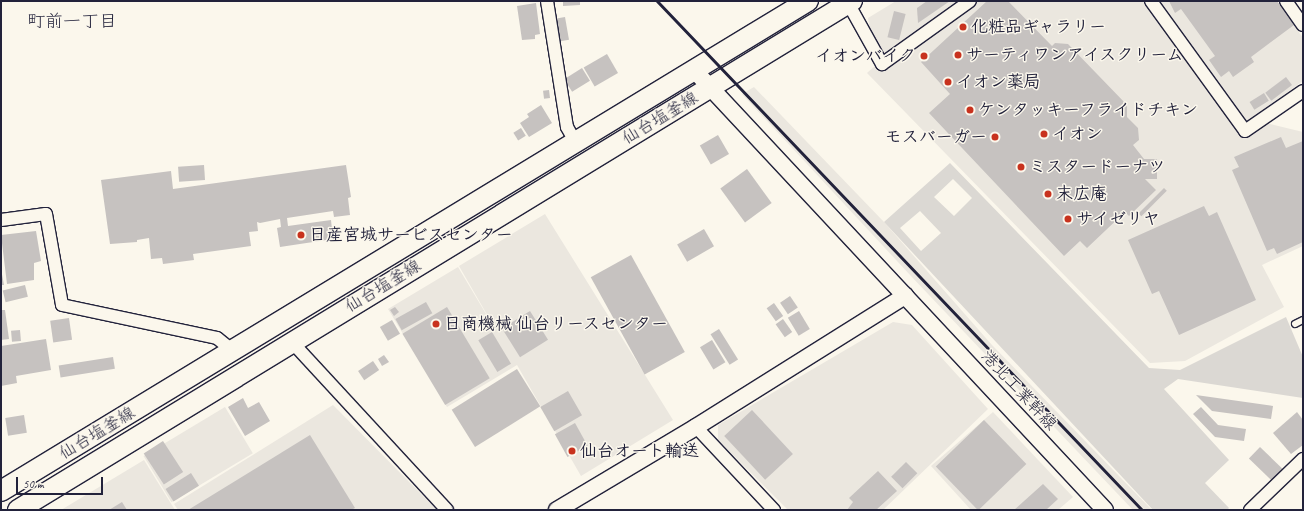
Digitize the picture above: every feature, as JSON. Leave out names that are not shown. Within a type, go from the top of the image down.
[{"type":"main road","name":"仙台塩釜線","points":[[1,491],[808,1]]},
{"type":"main road","name":"仙台塩釜線","points":[[18,510],[291,341],[850,2]]},
{"type":"street","points":[[547,1],[567,127],[576,143]]},
{"type":"street","points":[[850,2],[882,64],[970,1]]},
{"type":"street","points":[[1152,1],[1245,131],[1303,91]]},
{"type":"street","points":[[1286,1],[1303,25]]},
{"type":"street","name":"港北工業幹線","points":[[694,70],[709,88],[906,296],[1105,510]]},
{"type":"street","points":[[1,220],[46,214],[62,305],[217,338],[233,351]]},
{"type":"street","points":[[557,510],[696,427],[906,296]]},
{"type":"street","points":[[291,341],[448,510]]},
{"type":"street","points":[[696,427],[774,510]]},
{"type":"street","points":[[1250,510],[1303,459]]},
{"type":"lane","points":[[1294,324],[1303,320]]},
{"type":"shaded area","points":[[896,1],[1277,1],[1303,38],[1303,81],[1250,119],[1303,132],[1303,246],[1262,265],[1284,307],[1185,361],[1150,363],[867,73],[876,65],[868,18]]},
{"type":"shaded area","points":[[754,87],[884,222],[992,345],[1152,510],[1133,510],[910,275],[742,94]]},
{"type":"shaded area","points":[[950,163],[1149,368],[1180,370],[1286,317],[1303,357],[1303,398],[1178,379],[1164,389],[1229,460],[1205,483],[1229,508],[1227,510],[1153,510],[884,222]],"holes":[[[953,179],[972,198],[954,216],[934,197]],[[920,211],[941,233],[921,251],[900,228]]]},
{"type":"shaded area","points":[[545,214],[673,420],[581,476],[517,365],[447,407],[388,309],[458,267],[501,339],[459,266]]},
{"type":"shaded area","points":[[893,322],[912,325],[988,409],[883,510],[788,510],[718,440],[718,425]]},
{"type":"shaded area","points":[[333,405],[437,510],[178,510],[174,504]]},
{"type":"shaded area","points":[[225,407],[253,453],[171,502],[144,456]]},
{"type":"shaded area","points":[[993,412],[1073,497],[1058,510],[971,510],[931,466]]},
{"type":"shaded area","points":[[144,460],[175,510],[61,510]]},
{"type":"building","points":[[563,1],[580,1],[580,5],[563,6]]},
{"type":"building","points":[[927,1],[950,1],[918,23],[917,8]]},
{"type":"building","name":"イオン","points":[[987,1],[1008,1],[1052,46],[1055,43],[1068,44],[1127,105],[1127,117],[1138,128],[1139,140],[1133,145],[1144,159],[1157,159],[1157,179],[1145,179],[1156,190],[1129,216],[1125,212],[1087,248],[1080,241],[1064,256],[929,113],[950,94],[921,62]]},
{"type":"building","points":[[1169,1],[1277,1],[1294,25],[1251,57],[1254,62],[1233,77],[1229,71],[1221,77],[1209,60],[1215,56],[1181,9],[1175,13]]},
{"type":"building","points":[[536,3],[540,34],[535,35],[535,39],[522,40],[517,6]]},
{"type":"building","points":[[894,11],[906,14],[899,40],[887,37]]},
{"type":"building","points":[[565,17],[569,40],[559,41],[555,19]]},
{"type":"building","points":[[607,54],[618,73],[595,87],[584,68]]},
{"type":"building","points":[[582,68],[590,81],[572,92],[564,79]]},
{"type":"building","points":[[1286,77],[1292,85],[1271,101],[1265,93]]},
{"type":"building","points":[[549,90],[550,98],[544,99],[543,91]]},
{"type":"building","points":[[1264,93],[1269,101],[1254,110],[1250,102]]},
{"type":"building","points":[[541,105],[552,123],[529,137],[520,123],[529,117],[527,114]]},
{"type":"building","points":[[521,128],[526,136],[518,140],[513,133]]},
{"type":"building","points":[[718,135],[729,154],[711,165],[700,146]]},
{"type":"building","points":[[1281,137],[1286,148],[1303,141],[1303,242],[1277,254],[1274,248],[1267,251],[1232,170],[1239,167],[1234,157]]},
{"type":"building","points":[[204,165],[205,180],[179,182],[178,167]]},
{"type":"building","points":[[346,165],[351,197],[348,198],[350,215],[334,217],[333,211],[287,218],[288,226],[331,220],[333,239],[280,247],[277,228],[281,227],[280,219],[260,223],[257,222],[258,231],[249,232],[251,246],[193,254],[194,260],[163,264],[162,258],[151,259],[149,238],[137,240],[137,242],[110,244],[101,180],[171,171],[173,189]]},
{"type":"building","points":[[747,169],[772,203],[745,222],[720,188]]},
{"type":"building","points":[[1164,188],[1167,191],[1141,216],[1139,213]]},
{"type":"building","points":[[1204,206],[1209,216],[1217,212],[1256,300],[1179,335],[1159,291],[1152,294],[1128,240]]},
{"type":"building","points":[[704,229],[714,246],[687,262],[677,244]]},
{"type":"building","points":[[36,231],[41,261],[34,263],[34,280],[7,284],[1,235]]},
{"type":"building","points":[[631,255],[685,352],[645,374],[591,277]]},
{"type":"building","points":[[1,269],[4,285],[1,285]]},
{"type":"building","points":[[25,285],[28,297],[6,302],[3,291]]},
{"type":"building","points":[[790,296],[798,308],[788,314],[780,303]]},
{"type":"building","points":[[426,302],[432,313],[402,330],[395,319]]},
{"type":"building","points":[[774,303],[783,316],[776,321],[767,308]]},
{"type":"building","points":[[395,307],[399,312],[394,316],[390,310]]},
{"type":"building","points":[[447,307],[490,378],[445,405],[402,334]]},
{"type":"building","points":[[1,310],[5,310],[9,339],[1,340]]},
{"type":"building","points":[[530,311],[548,340],[520,357],[502,328]]},
{"type":"building","points":[[799,311],[810,329],[799,336],[788,318]]},
{"type":"building","points":[[69,318],[72,340],[53,342],[50,321]]},
{"type":"building","points":[[783,319],[792,332],[785,337],[776,324]]},
{"type":"building","points":[[392,320],[400,334],[388,341],[380,327]]},
{"type":"building","points":[[719,329],[738,360],[730,365],[711,334]]},
{"type":"building","points":[[20,330],[21,341],[12,342],[11,331]]},
{"type":"building","points":[[492,332],[511,364],[497,372],[478,340]]},
{"type":"building","points":[[46,339],[51,370],[16,376],[17,383],[1,386],[1,346]]},
{"type":"building","points":[[712,340],[725,362],[713,369],[700,347]]},
{"type":"building","points":[[384,355],[389,362],[382,366],[378,359]]},
{"type":"building","points":[[113,357],[115,369],[61,377],[59,366]]},
{"type":"building","points":[[373,361],[379,370],[364,380],[358,371]]},
{"type":"building","points":[[517,369],[540,406],[475,447],[452,410]]},
{"type":"building","points":[[568,391],[582,415],[554,431],[540,407]]},
{"type":"building","points":[[1196,395],[1273,406],[1271,419],[1212,411]]},
{"type":"building","points":[[243,398],[248,408],[259,402],[270,421],[245,436],[228,407]]},
{"type":"building","points":[[1201,407],[1218,425],[1246,429],[1244,441],[1215,437],[1193,414]]},
{"type":"building","points":[[752,410],[793,454],[765,480],[724,436]]},
{"type":"building","points":[[1297,412],[1303,420],[1303,445],[1291,454],[1273,433]]},
{"type":"building","points":[[24,415],[27,433],[8,436],[5,418]]},
{"type":"building","points":[[984,420],[1026,464],[979,510],[936,467]]},
{"type":"building","points":[[575,423],[588,446],[567,457],[555,434]]},
{"type":"building","points":[[310,435],[355,508],[351,510],[188,510]]},
{"type":"building","points":[[163,441],[183,472],[164,485],[144,454]]},
{"type":"building","points":[[1260,447],[1283,469],[1272,481],[1249,459]]},
{"type":"building","points":[[906,462],[917,473],[902,488],[891,477]]},
{"type":"building","points":[[878,471],[897,491],[876,510],[847,510],[853,502],[849,498]]},
{"type":"building","points":[[191,473],[199,486],[174,502],[166,489]]},
{"type":"building","points":[[1043,484],[1058,499],[1046,510],[1014,510]]},
{"type":"building","points":[[122,502],[127,510],[109,510]]},
{"type":"railway","points":[[657,1],[1142,510]]},
{"type":"place","name":"化粧品ギャラリー","points":[[963,27]]},
{"type":"place","name":"サーティワンアイスクリーム","points":[[958,55]]},
{"type":"place","name":"イオンバイク","points":[[924,56]]},
{"type":"place","name":"イオン薬局","points":[[948,82]]},
{"type":"place","name":"ケンタッキーフライドチキン","points":[[970,110]]},
{"type":"place","name":"イオン","points":[[1044,134]]},
{"type":"place","name":"モスバーガー","points":[[995,137]]},
{"type":"place","name":"ミスタードーナツ","points":[[1021,167]]},
{"type":"place","name":"末広庵","points":[[1048,194]]},
{"type":"place","name":"サイゼリヤ","points":[[1068,219]]},
{"type":"place","name":"日産宮城サービスセンター","points":[[301,235]]},
{"type":"place","name":"日商機械 仙台リースセンター","points":[[436,324]]},
{"type":"place","name":"仙台オート輸送","points":[[572,451]]},
{"type":"district","name":"町前一丁目","points":[[72,21]]}]
